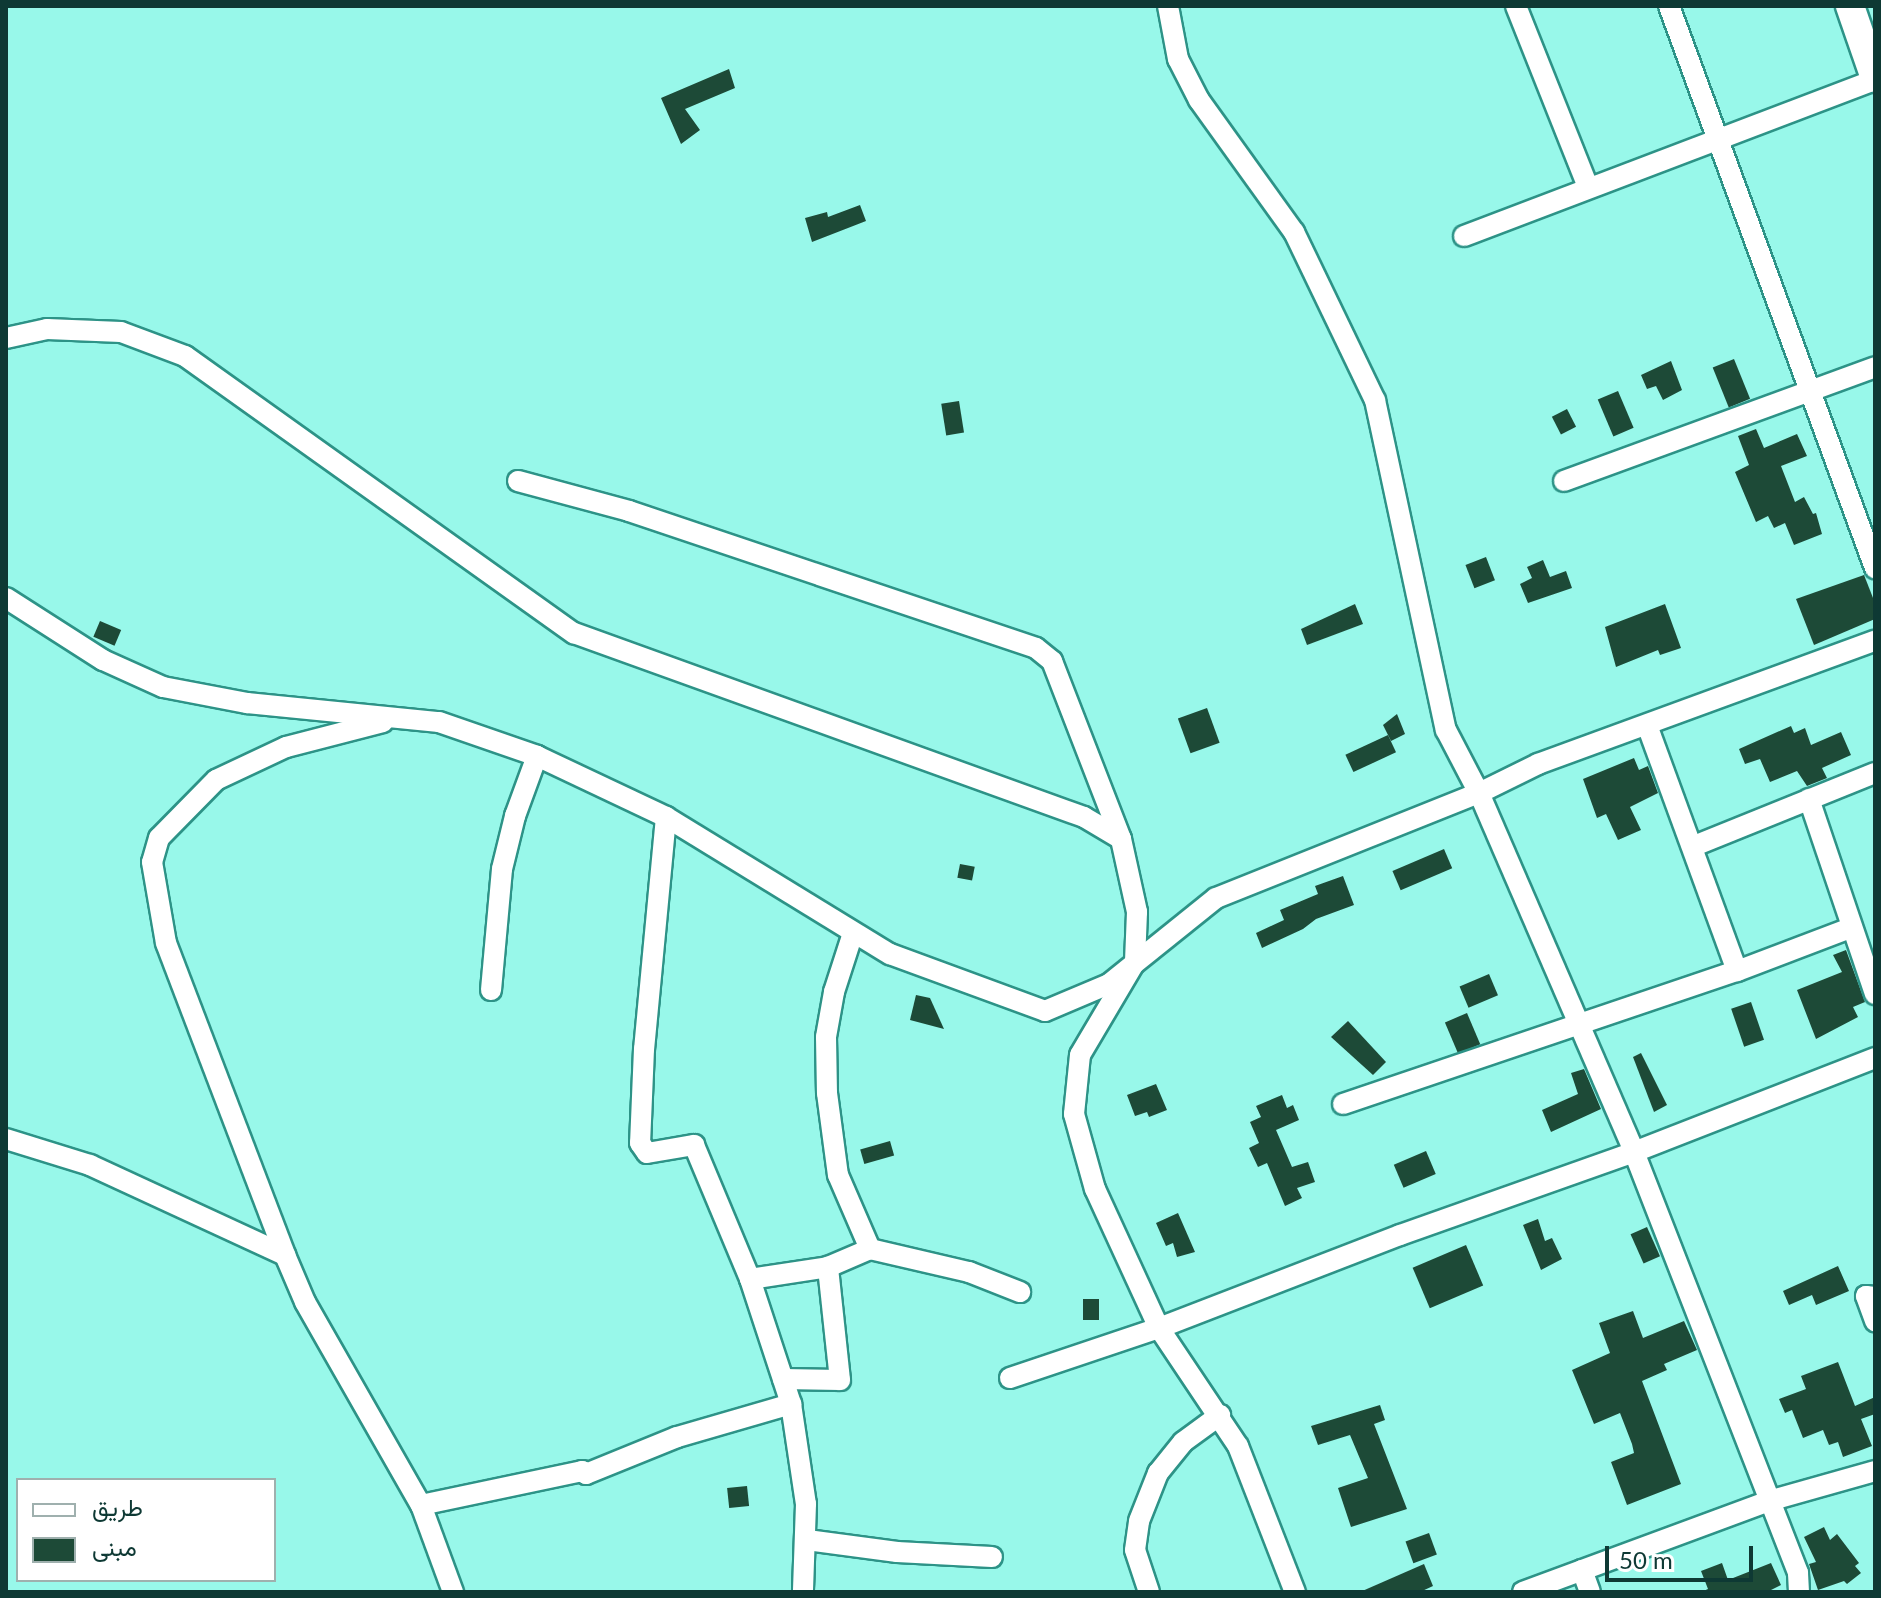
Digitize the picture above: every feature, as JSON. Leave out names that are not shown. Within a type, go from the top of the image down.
[{"type":"street","points":[[1168,6],[1178,59],[1199,100],[1294,232],[1375,400],[1446,730],[1479,793],[1634,1152],[1798,1573],[1799,1592]]},
{"type":"street","points":[[1516,6],[1588,187]]},
{"type":"street","points":[[1669,6],[1875,568]]},
{"type":"street","points":[[1464,236],[1588,187],[1718,142],[1875,79],[1850,6]]},
{"type":"street","points":[[6,338],[47,329],[121,332],[185,356],[574,633],[1084,817],[1121,839]]},
{"type":"street","points":[[1564,481],[1875,367]]},
{"type":"street","points":[[518,481],[629,511],[1036,648],[1052,661],[1121,839],[1137,912],[1135,962],[1080,1055],[1074,1114],[1095,1189],[1159,1328],[1238,1446],[1295,1592]]},
{"type":"street","points":[[6,598],[103,660],[163,687],[247,703],[439,722],[537,756],[666,817],[890,954],[1045,1011],[1089,995],[1216,898],[1479,793],[1538,764],[1875,641]]},
{"type":"street","points":[[439,722],[377,722],[286,747],[216,780],[159,838],[152,862],[166,943],[285,1255],[305,1302],[421,1505],[453,1592]]},
{"type":"street","points":[[1647,725],[1694,846],[1737,971]]},
{"type":"street","points":[[491,990],[502,869],[515,816],[537,756]]},
{"type":"street","points":[[1694,846],[1875,773]]},
{"type":"street","points":[[1809,799],[1850,928],[1875,994]]},
{"type":"street","points":[[666,817],[644,1049],[640,1143],[647,1153],[694,1145],[750,1279],[791,1404],[806,1504],[803,1592]]},
{"type":"street","points":[[1343,1104],[1737,971],[1850,928]]},
{"type":"street","points":[[853,933],[834,992],[826,1037],[827,1093],[838,1175],[845,1199],[870,1249]]},
{"type":"street","points":[[1010,1378],[1159,1328],[1400,1235],[1634,1152],[1875,1058]]},
{"type":"street","points":[[6,1139],[90,1165],[285,1255]]},
{"type":"street","points":[[750,1279],[828,1267],[870,1249],[969,1272],[1020,1292]]},
{"type":"street","points":[[783,1379],[840,1380],[828,1267]]},
{"type":"street","points":[[1875,1297],[1866,1296],[1875,1321]]},
{"type":"street","points":[[421,1505],[582,1471],[586,1474],[677,1437],[791,1404]]},
{"type":"street","points":[[1149,1592],[1135,1550],[1139,1521],[1158,1473],[1183,1442],[1220,1415]]},
{"type":"street","points":[[1523,1592],[1769,1501],[1875,1471]]},
{"type":"street","points":[[807,1540],[897,1552],[992,1557]]},
{"type":"street","points":[[1582,1570],[1590,1592]]},
{"type":"building","points":[[729,69],[735,88],[685,109],[700,130],[681,144],[661,98]]},
{"type":"building","points":[[860,205],[866,221],[812,242],[805,218],[827,212],[828,217]]},
{"type":"building","points":[[1734,359],[1750,399],[1729,407],[1713,368]]},
{"type":"building","points":[[1671,361],[1682,390],[1663,400],[1656,386],[1647,389],[1641,375]]},
{"type":"building","points":[[1618,391],[1634,428],[1613,436],[1598,400]]},
{"type":"building","points":[[959,401],[964,433],[946,435],[941,404]]},
{"type":"building","points":[[1567,409],[1576,427],[1561,435],[1552,417]]},
{"type":"building","points":[[1756,429],[1764,448],[1797,434],[1807,456],[1781,466],[1795,502],[1804,497],[1813,514],[1816,513],[1822,534],[1794,545],[1785,523],[1774,528],[1768,516],[1756,522],[1735,472],[1749,465],[1738,436]]},
{"type":"building","points":[[1486,557],[1495,580],[1474,588],[1465,565]]},
{"type":"building","points":[[1543,560],[1550,577],[1566,571],[1572,588],[1528,603],[1520,584],[1532,578],[1527,567]]},
{"type":"building","points":[[1864,575],[1875,603],[1875,619],[1814,645],[1796,599]]},
{"type":"building","points":[[1355,604],[1363,624],[1307,645],[1301,629]]},
{"type":"building","points":[[1665,604],[1681,648],[1660,655],[1658,650],[1616,667],[1605,627]]},
{"type":"building","points":[[100,621],[121,630],[115,646],[93,637]]},
{"type":"building","points":[[1207,708],[1220,743],[1191,753],[1178,719]]},
{"type":"building","points":[[1397,714],[1405,734],[1391,741],[1383,725]]},
{"type":"building","points":[[1791,726],[1794,733],[1805,728],[1811,745],[1841,732],[1851,755],[1822,768],[1827,778],[1807,786],[1797,771],[1770,782],[1760,759],[1745,764],[1739,749]]},
{"type":"building","points":[[1388,735],[1396,752],[1353,772],[1345,755]]},
{"type":"building","points":[[1634,758],[1639,770],[1648,766],[1658,793],[1630,807],[1641,830],[1618,840],[1606,814],[1597,818],[1583,779]]},
{"type":"building","points":[[1444,849],[1452,868],[1401,890],[1392,871]]},
{"type":"building","points":[[960,864],[975,867],[972,881],[957,878]]},
{"type":"building","points":[[1343,876],[1354,905],[1316,919],[1303,929],[1262,948],[1256,933],[1284,920],[1280,910],[1318,894],[1315,886]]},
{"type":"building","points":[[1846,950],[1865,1002],[1853,1007],[1858,1017],[1816,1039],[1797,990],[1842,972],[1833,955]]},
{"type":"building","points":[[1489,974],[1498,995],[1469,1008],[1460,987]]},
{"type":"building","points":[[916,995],[930,998],[944,1029],[910,1020]]},
{"type":"building","points":[[1751,1002],[1764,1040],[1744,1047],[1731,1009]]},
{"type":"building","points":[[1467,1013],[1480,1044],[1458,1054],[1445,1022]]},
{"type":"building","points":[[1348,1021],[1386,1062],[1373,1075],[1331,1037]]},
{"type":"building","points":[[1641,1053],[1667,1105],[1654,1112],[1633,1057]]},
{"type":"building","points":[[1584,1069],[1601,1109],[1551,1132],[1542,1110],[1578,1094],[1571,1073]]},
{"type":"building","points":[[1156,1084],[1167,1110],[1149,1117],[1147,1112],[1135,1116],[1127,1095]]},
{"type":"building","points":[[1282,1095],[1287,1108],[1293,1105],[1299,1120],[1276,1130],[1292,1167],[1308,1162],[1315,1182],[1297,1188],[1302,1198],[1285,1206],[1267,1163],[1258,1167],[1249,1148],[1259,1143],[1250,1122],[1261,1117],[1256,1106]]},
{"type":"building","points":[[890,1141],[894,1155],[864,1164],[860,1150]]},
{"type":"building","points":[[1426,1151],[1436,1174],[1404,1188],[1394,1165]]},
{"type":"building","points":[[1178,1213],[1195,1252],[1177,1257],[1173,1243],[1166,1246],[1156,1223]]},
{"type":"building","points":[[1538,1219],[1545,1241],[1552,1238],[1562,1259],[1541,1270],[1523,1225]]},
{"type":"building","points":[[1647,1227],[1660,1256],[1644,1264],[1631,1234]]},
{"type":"building","points":[[1466,1245],[1483,1286],[1430,1308],[1413,1268]]},
{"type":"building","points":[[1838,1266],[1849,1291],[1816,1305],[1812,1295],[1789,1305],[1783,1291]]},
{"type":"building","points":[[1083,1299],[1099,1299],[1099,1320],[1083,1320]]},
{"type":"building","points":[[1633,1311],[1643,1338],[1684,1321],[1697,1350],[1664,1364],[1667,1370],[1642,1381],[1681,1484],[1627,1505],[1611,1462],[1634,1453],[1620,1413],[1594,1424],[1572,1370],[1610,1353],[1599,1323]]},
{"type":"building","points":[[1838,1362],[1855,1406],[1875,1397],[1875,1414],[1861,1419],[1872,1446],[1843,1457],[1838,1442],[1829,1445],[1823,1430],[1803,1438],[1792,1410],[1785,1413],[1779,1399],[1806,1389],[1801,1376]]},
{"type":"building","points":[[1380,1405],[1385,1420],[1374,1424],[1407,1509],[1351,1527],[1338,1488],[1368,1478],[1350,1435],[1318,1445],[1311,1426]]},
{"type":"building","points":[[747,1486],[749,1506],[729,1508],[727,1488]]},
{"type":"building","points":[[1824,1527],[1830,1540],[1837,1534],[1859,1563],[1855,1566],[1861,1573],[1847,1584],[1844,1581],[1818,1590],[1809,1564],[1816,1562],[1804,1537]]},
{"type":"building","points":[[1429,1533],[1437,1555],[1413,1563],[1406,1542]]},
{"type":"building","points":[[1722,1563],[1728,1580],[1771,1563],[1781,1585],[1767,1592],[1701,1592],[1708,1589],[1701,1571]]},
{"type":"building","points":[[1424,1564],[1433,1586],[1420,1592],[1360,1592]]}]
